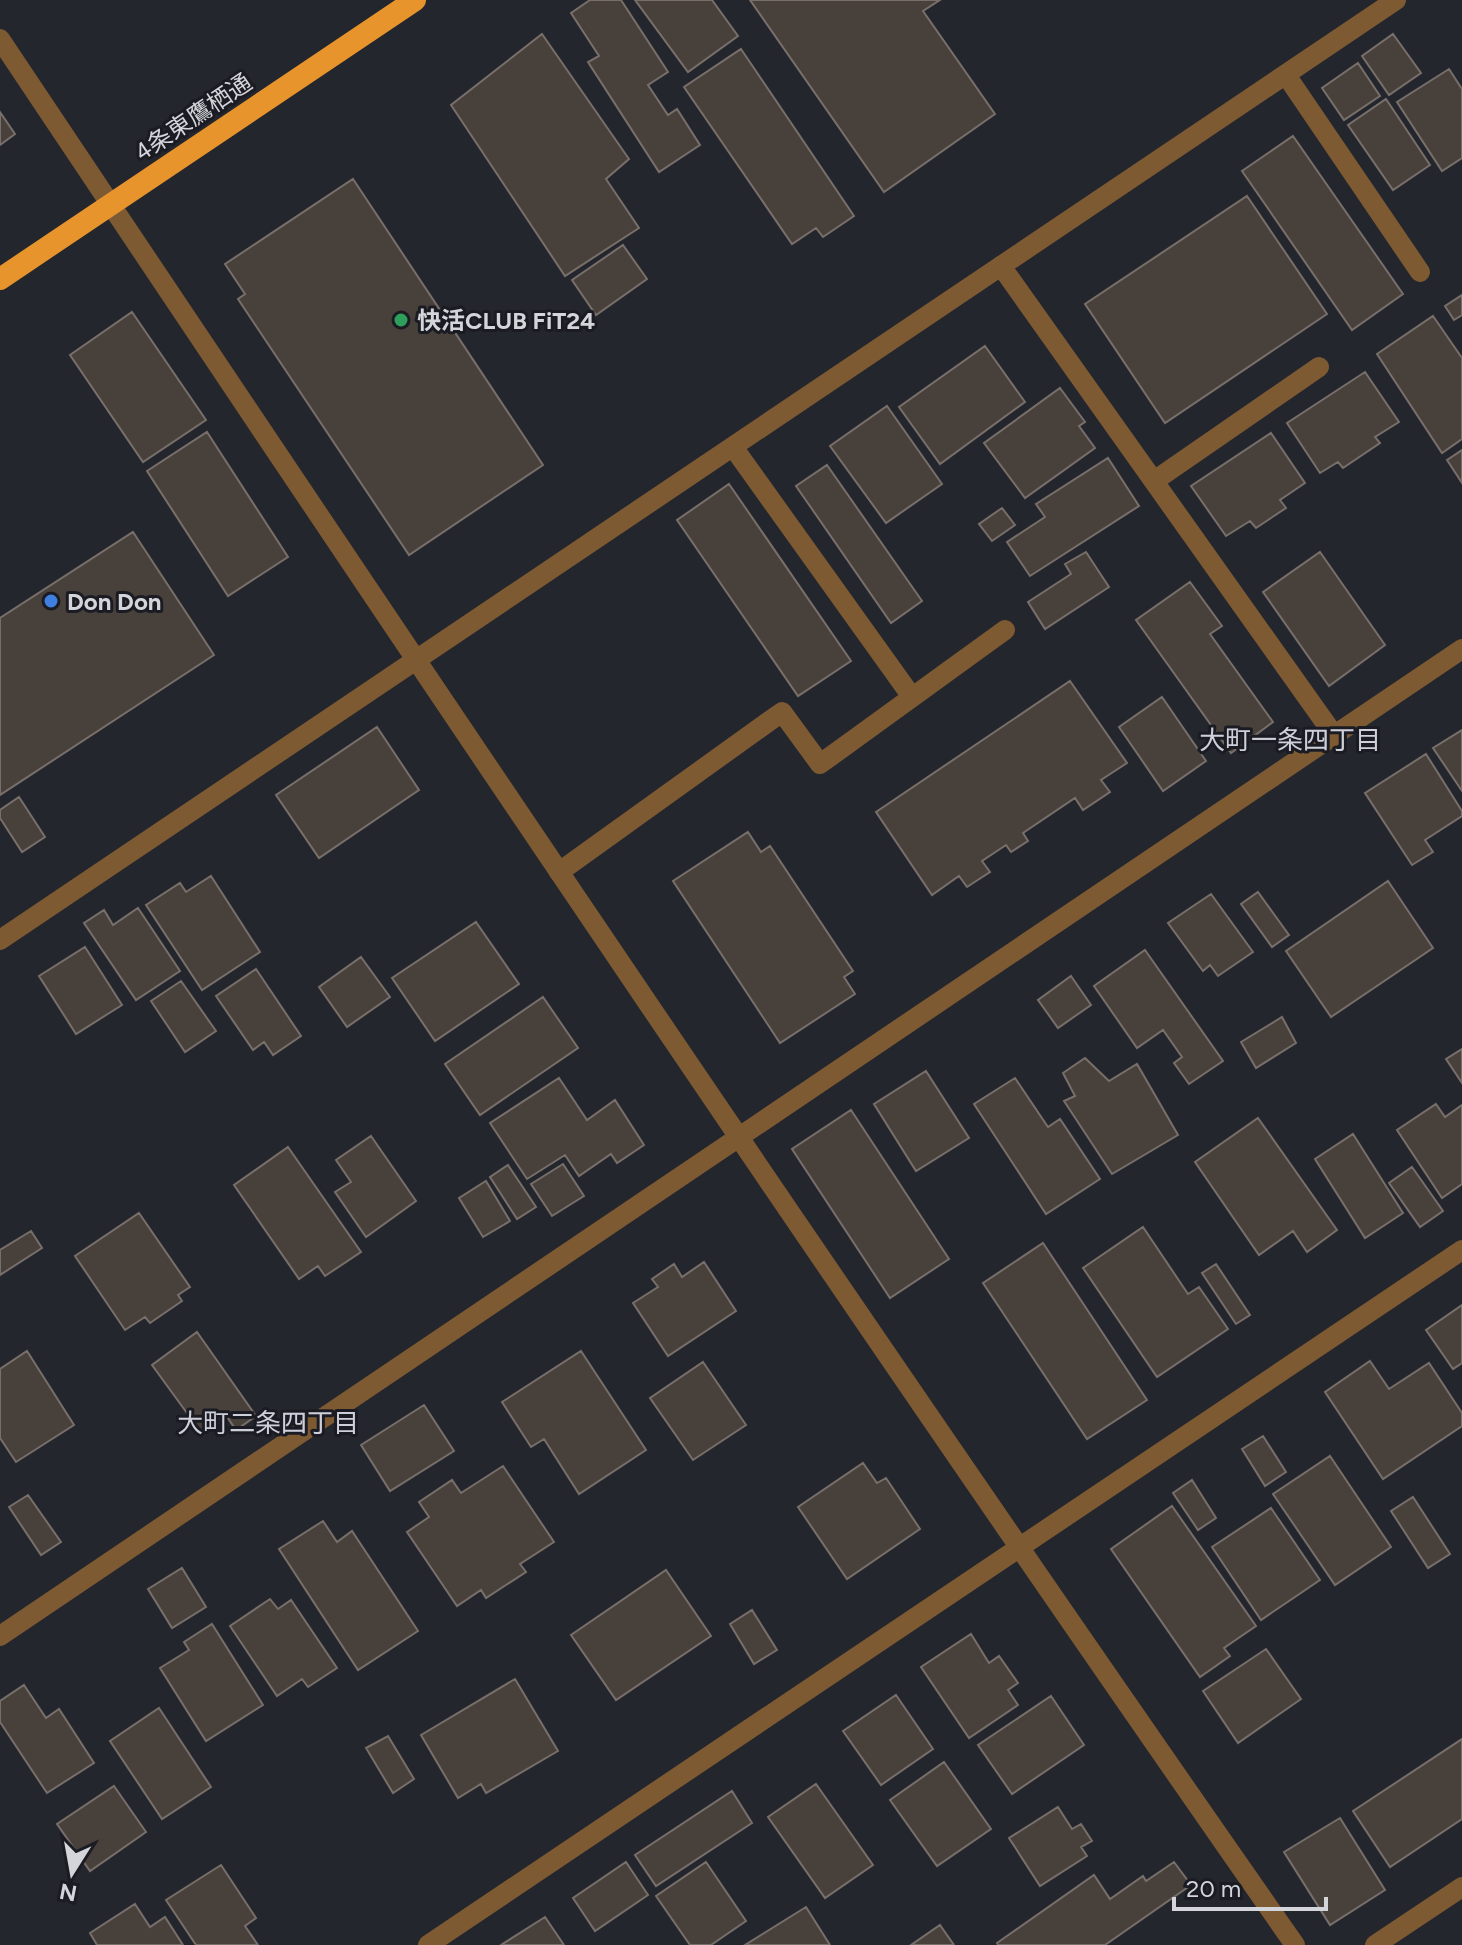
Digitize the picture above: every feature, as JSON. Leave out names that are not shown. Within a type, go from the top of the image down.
[{"type":"highway","name":"4条東鷹栖通","points":[[0,279],[415,0]]},
{"type":"street","points":[[0,940],[1396,0]]},
{"type":"street","points":[[0,39],[737,1138],[1295,1945]]},
{"type":"street","points":[[1286,75],[1420,272]]},
{"type":"street","points":[[1001,266],[1334,735]]},
{"type":"street","points":[[1154,481],[1319,367]]},
{"type":"street","points":[[733,447],[912,697]]},
{"type":"street","points":[[559,872],[782,712],[820,764],[1005,630]]},
{"type":"street","points":[[0,1636],[1462,649]]},
{"type":"street","points":[[428,1945],[1462,1250]]},
{"type":"street","points":[[1375,1945],[1462,1887]]},
{"type":"building","points":[[590,0],[621,0],[668,72],[648,85],[668,115],[677,109],[700,145],[659,172],[588,62],[599,56],[571,13]]},
{"type":"building","points":[[635,0],[712,0],[738,36],[688,72]]},
{"type":"building","points":[[750,0],[940,0],[923,11],[995,114],[884,192]]},
{"type":"building","points":[[542,34],[629,159],[606,179],[639,228],[565,276],[451,105]]},
{"type":"building","points":[[1393,34],[1421,73],[1389,95],[1362,56]]},
{"type":"building","points":[[741,49],[854,216],[823,237],[816,228],[792,244],[684,87]]},
{"type":"building","points":[[1358,63],[1380,96],[1344,120],[1322,88]]},
{"type":"building","points":[[1449,69],[1462,89],[1462,158],[1442,171],[1397,102]]},
{"type":"building","points":[[1386,99],[1430,165],[1393,190],[1348,125]]},
{"type":"building","points":[[0,112],[15,134],[0,145]]},
{"type":"building","points":[[1293,136],[1403,294],[1352,330],[1242,171]]},
{"type":"building","points":[[353,179],[543,465],[409,555],[238,299],[245,294],[225,264]]},
{"type":"building","points":[[1247,196],[1327,314],[1165,423],[1085,304]]},
{"type":"building","points":[[623,245],[647,279],[596,315],[572,280]]},
{"type":"building","points":[[1462,295],[1462,315],[1454,320],[1445,306]]},
{"type":"building","points":[[132,312],[206,420],[143,462],[70,355]]},
{"type":"building","points":[[1433,316],[1462,358],[1462,439],[1442,453],[1377,354]]},
{"type":"building","points":[[985,346],[1025,402],[940,464],[899,407]]},
{"type":"building","points":[[1365,372],[1399,422],[1375,437],[1380,443],[1343,468],[1338,462],[1320,473],[1287,423]]},
{"type":"building","points":[[1060,388],[1085,422],[1079,426],[1095,448],[1025,498],[984,443]]},
{"type":"building","points":[[887,406],[942,484],[886,523],[830,446]]},
{"type":"building","points":[[207,432],[288,557],[228,596],[147,471]]},
{"type":"building","points":[[1271,433],[1305,483],[1280,500],[1286,508],[1256,528],[1250,521],[1226,536],[1191,486]]},
{"type":"building","points":[[1462,450],[1462,483],[1447,460]]},
{"type":"building","points":[[1108,458],[1139,506],[1030,576],[1007,542],[1045,517],[1036,504]]},
{"type":"building","points":[[827,465],[922,601],[891,623],[796,486]]},
{"type":"building","points":[[729,484],[851,661],[798,696],[677,520]]},
{"type":"building","points":[[1002,508],[1015,525],[992,541],[979,524]]},
{"type":"building","points":[[133,532],[214,655],[0,795],[0,618]]},
{"type":"building","points":[[1086,552],[1109,587],[1045,629],[1028,602],[1071,574],[1065,564]]},
{"type":"building","points":[[1320,552],[1385,645],[1329,686],[1263,592]]},
{"type":"building","points":[[1190,582],[1222,626],[1210,634],[1273,722],[1231,753],[1136,620]]},
{"type":"building","points":[[1070,681],[1127,763],[1101,780],[1110,792],[1083,810],[1075,798],[1023,833],[1028,841],[1011,852],[1006,845],[982,861],[990,872],[967,887],[959,876],[932,895],[876,812]]},
{"type":"building","points":[[1162,697],[1206,761],[1163,791],[1119,727]]},
{"type":"building","points":[[377,727],[419,790],[319,858],[276,795]]},
{"type":"building","points":[[1462,730],[1462,791],[1433,748]]},
{"type":"building","points":[[1426,754],[1462,811],[1462,816],[1425,840],[1433,852],[1412,865],[1365,793]]},
{"type":"building","points":[[19,797],[45,837],[22,852],[0,818],[0,810]]},
{"type":"building","points":[[748,832],[761,852],[770,846],[853,971],[844,977],[855,994],[780,1043],[673,881]]},
{"type":"building","points":[[211,876],[260,952],[202,990],[146,905],[180,883],[186,892]]},
{"type":"building","points":[[1388,881],[1433,948],[1331,1017],[1286,951]]},
{"type":"building","points":[[1258,892],[1289,935],[1272,947],[1241,904]]},
{"type":"building","points":[[1211,894],[1253,952],[1218,976],[1210,965],[1203,971],[1168,923]]},
{"type":"building","points":[[138,908],[180,971],[136,1000],[84,923],[104,910],[113,925]]},
{"type":"building","points":[[476,922],[519,984],[435,1041],[392,978]]},
{"type":"building","points":[[85,947],[122,1005],[76,1034],[39,976]]},
{"type":"building","points":[[1145,950],[1223,1061],[1189,1084],[1174,1063],[1182,1057],[1163,1030],[1137,1048],[1094,986]]},
{"type":"building","points":[[361,957],[390,997],[347,1027],[319,987]]},
{"type":"building","points":[[256,969],[301,1036],[273,1055],[264,1042],[253,1050],[216,996]]},
{"type":"building","points":[[1071,976],[1091,1005],[1058,1028],[1038,1000]]},
{"type":"building","points":[[181,981],[216,1031],[185,1052],[151,1001]]},
{"type":"building","points":[[543,997],[578,1048],[480,1115],[445,1064]]},
{"type":"building","points":[[1282,1017],[1296,1043],[1256,1068],[1241,1042]]},
{"type":"building","points":[[1462,1049],[1462,1083],[1446,1059]]},
{"type":"building","points":[[1085,1058],[1109,1081],[1137,1064],[1178,1135],[1112,1174],[1064,1101],[1075,1096],[1063,1073]]},
{"type":"building","points":[[926,1071],[969,1138],[916,1171],[874,1104]]},
{"type":"building","points":[[559,1078],[587,1120],[615,1100],[644,1145],[617,1163],[611,1154],[579,1176],[565,1155],[527,1179],[490,1123]]},
{"type":"building","points":[[1015,1078],[1048,1127],[1060,1119],[1100,1179],[1046,1214],[974,1104]]},
{"type":"building","points":[[1436,1104],[1445,1117],[1462,1105],[1462,1184],[1442,1198],[1397,1130]]},
{"type":"building","points":[[851,1110],[949,1259],[890,1298],[792,1149]]},
{"type":"building","points":[[1258,1118],[1337,1230],[1307,1252],[1293,1231],[1259,1255],[1195,1162]]},
{"type":"building","points":[[1353,1134],[1403,1213],[1365,1238],[1315,1159]]},
{"type":"building","points":[[371,1136],[416,1201],[366,1237],[335,1192],[351,1182],[336,1160]]},
{"type":"building","points":[[288,1147],[361,1252],[325,1276],[318,1266],[299,1279],[234,1185]]},
{"type":"building","points":[[563,1164],[584,1196],[552,1216],[531,1184]]},
{"type":"building","points":[[508,1165],[536,1207],[517,1219],[490,1177]]},
{"type":"building","points":[[1412,1167],[1443,1211],[1420,1227],[1389,1183]]},
{"type":"building","points":[[486,1181],[510,1221],[483,1237],[459,1198]]},
{"type":"building","points":[[139,1213],[190,1287],[178,1295],[182,1301],[150,1323],[145,1317],[125,1330],[75,1256]]},
{"type":"building","points":[[1143,1227],[1188,1294],[1199,1287],[1228,1329],[1157,1377],[1083,1268]]},
{"type":"building","points":[[31,1231],[42,1248],[0,1275],[0,1250]]},
{"type":"building","points":[[1043,1243],[1147,1400],[1087,1439],[983,1283]]},
{"type":"building","points":[[704,1262],[736,1311],[668,1356],[633,1303],[658,1287],[652,1279],[674,1264],[682,1277]]},
{"type":"building","points":[[1216,1264],[1250,1315],[1236,1324],[1202,1273]]},
{"type":"building","points":[[1462,1305],[1462,1363],[1453,1369],[1426,1330]]},
{"type":"building","points":[[197,1332],[256,1416],[236,1430],[225,1414],[200,1431],[152,1365]]},
{"type":"building","points":[[27,1351],[74,1425],[16,1462],[0,1438],[0,1369]]},
{"type":"building","points":[[581,1351],[646,1450],[579,1494],[544,1439],[531,1447],[502,1402]]},
{"type":"building","points":[[1370,1361],[1389,1389],[1429,1363],[1462,1413],[1462,1426],[1383,1479],[1325,1392]]},
{"type":"building","points":[[703,1362],[746,1425],[693,1460],[650,1398]]},
{"type":"building","points":[[424,1405],[454,1451],[390,1491],[361,1445]]},
{"type":"building","points":[[1263,1436],[1286,1472],[1265,1486],[1242,1449]]},
{"type":"building","points":[[1330,1456],[1391,1547],[1335,1585],[1273,1494]]},
{"type":"building","points":[[863,1463],[877,1483],[886,1478],[920,1529],[847,1579],[798,1507]]},
{"type":"building","points":[[503,1466],[554,1542],[520,1564],[526,1572],[486,1598],[481,1590],[457,1606],[407,1532],[429,1517],[419,1502],[452,1480],[461,1493]]},
{"type":"building","points":[[1192,1480],[1216,1518],[1198,1530],[1173,1493]]},
{"type":"building","points":[[28,1495],[61,1542],[41,1555],[9,1507]]},
{"type":"building","points":[[1413,1497],[1450,1554],[1428,1568],[1391,1511]]},
{"type":"building","points":[[1172,1506],[1256,1626],[1224,1648],[1230,1656],[1200,1677],[1111,1549]]},
{"type":"building","points":[[1271,1508],[1320,1580],[1261,1620],[1212,1547]]},
{"type":"building","points":[[323,1521],[337,1542],[352,1531],[418,1631],[358,1670],[279,1549]]},
{"type":"building","points":[[182,1568],[206,1607],[172,1628],[148,1589]]},
{"type":"building","points":[[666,1570],[711,1636],[616,1700],[571,1635]]},
{"type":"building","points":[[270,1599],[278,1609],[291,1600],[337,1668],[308,1687],[302,1679],[277,1696],[230,1626]]},
{"type":"building","points":[[752,1610],[777,1650],[754,1664],[730,1624]]},
{"type":"building","points":[[212,1624],[263,1705],[206,1741],[160,1668],[189,1650],[184,1642]]},
{"type":"building","points":[[971,1634],[989,1663],[999,1656],[1018,1683],[1008,1690],[1018,1705],[969,1738],[921,1667]]},
{"type":"building","points":[[1266,1649],[1301,1699],[1238,1743],[1203,1691]]},
{"type":"building","points":[[515,1679],[558,1751],[486,1793],[481,1784],[458,1798],[421,1735]]},
{"type":"building","points":[[24,1685],[46,1718],[59,1709],[94,1763],[47,1793],[0,1722],[0,1701]]},
{"type":"building","points":[[896,1695],[933,1749],[881,1785],[843,1731]]},
{"type":"building","points":[[1051,1696],[1084,1745],[1012,1794],[978,1745]]},
{"type":"building","points":[[159,1708],[211,1787],[162,1819],[110,1741]]},
{"type":"building","points":[[388,1736],[414,1779],[393,1793],[366,1748]]},
{"type":"building","points":[[1462,1739],[1462,1819],[1390,1867],[1353,1811]]},
{"type":"building","points":[[944,1762],[991,1829],[937,1866],[890,1800]]},
{"type":"building","points":[[816,1784],[873,1865],[825,1898],[768,1817]]},
{"type":"building","points":[[114,1786],[146,1832],[90,1871],[57,1824]]},
{"type":"building","points":[[732,1791],[752,1823],[656,1886],[635,1855]]},
{"type":"building","points":[[1058,1807],[1072,1829],[1081,1824],[1092,1841],[1081,1847],[1087,1856],[1040,1886],[1009,1838]]},
{"type":"building","points":[[1340,1818],[1385,1890],[1330,1925],[1284,1852]]},
{"type":"building","points":[[626,1862],[648,1895],[595,1931],[573,1898]]},
{"type":"building","points":[[706,1862],[746,1921],[711,1945],[690,1945],[656,1896]]},
{"type":"building","points":[[1174,1862],[1191,1885],[1105,1945],[997,1943],[1094,1875],[1110,1899],[1143,1876],[1146,1881]]},
{"type":"building","points":[[221,1865],[256,1918],[245,1926],[258,1945],[196,1945],[166,1900]]},
{"type":"building","points":[[135,1904],[150,1927],[165,1917],[183,1945],[97,1945],[90,1933]]},
{"type":"building","points":[[806,1907],[830,1945],[745,1945]]},
{"type":"building","points":[[545,1917],[564,1945],[501,1945]]},
{"type":"building","points":[[940,1925],[954,1945],[911,1945]]},
{"type":"place","name":"快活CLUB FiT24","points":[[401,320]]},
{"type":"place","name":"Don Don","points":[[51,601]]},
{"type":"district","name":"大町一条四丁目","points":[[1290,740]]},
{"type":"district","name":"大町二条四丁目","points":[[268,1423]]}]
